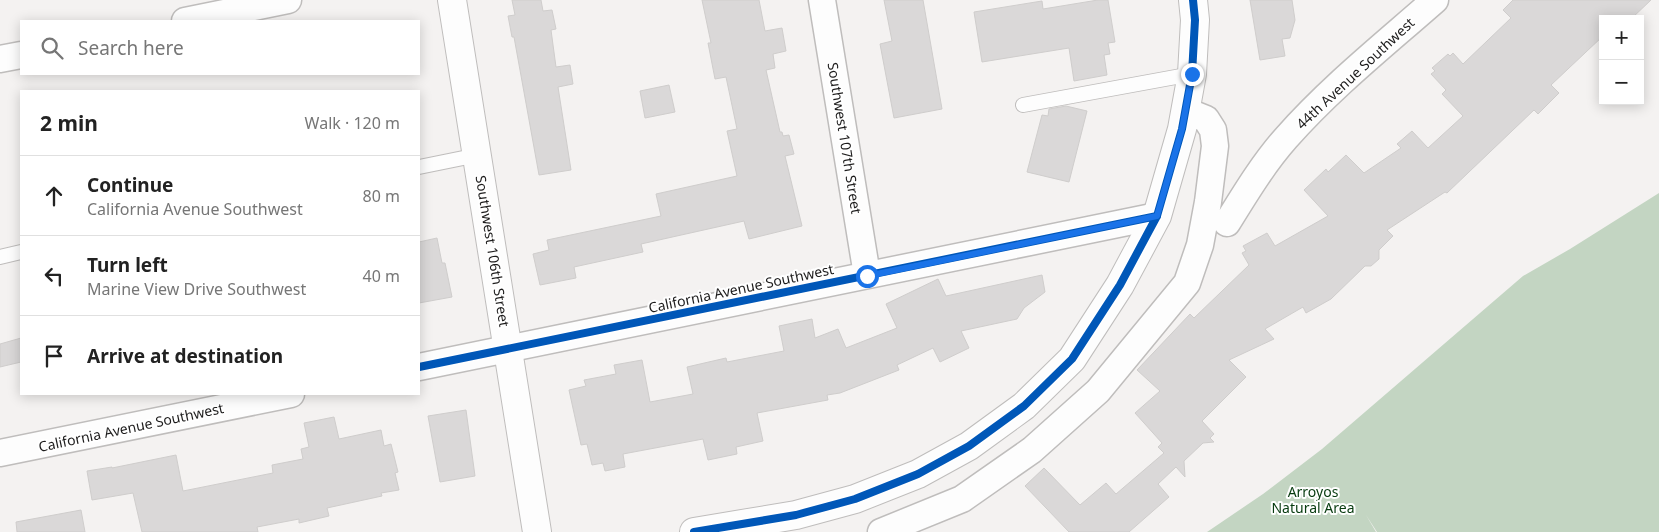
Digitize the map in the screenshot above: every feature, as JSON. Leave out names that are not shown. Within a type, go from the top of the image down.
[{"type":"street","points":[[190,20],[288,0]]},
{"type":"street","name":"Southwest 106th Street","points":[[452,0],[537,532]]},
{"type":"street","name":"Southwest 107th Street","points":[[822,0],[867,276]]},
{"type":"street","points":[[694,532],[796,515],[854,499],[918,474],[969,446],[1024,406],[1072,359],[1120,285],[1157,216],[1182,129],[1192,74],[1195,20],[1193,0]]},
{"type":"street","name":"44th Avenue Southwest","points":[[1227,223],[1257,175],[1286,138],[1343,80],[1435,0]]},
{"type":"street","points":[[0,59],[20,55]]},
{"type":"street","points":[[881,532],[962,499],[1032,450],[1098,392],[1187,283],[1200,245],[1215,146],[1213,130],[1206,118],[1186,110]]},
{"type":"street","name":"California Avenue Southwest","points":[[420,367],[1157,216]]},
{"type":"street","name":"California Avenue Southwest","points":[[0,454],[285,395]]},
{"type":"lane","points":[[1023,105],[1192,74]]},
{"type":"lane","points":[[420,167],[478,155]]},
{"type":"lane","points":[[0,257],[20,252]]},
{"type":"green space","name":"Arroyos Natural Area","points":[[1659,193],[1659,532],[1377,532],[1366,515],[1376,532],[1207,532],[1263,494],[1322,449],[1523,276]]},
{"type":"building","points":[[512,0],[541,0],[543,11],[552,10],[556,29],[551,30],[556,67],[570,65],[573,84],[558,87],[571,170],[539,175],[514,37],[512,37],[508,16],[515,15]]},
{"type":"building","points":[[702,0],[759,0],[765,31],[782,28],[786,51],[773,54],[775,68],[766,70],[780,132],[782,132],[783,136],[789,135],[794,154],[785,156],[802,226],[749,239],[744,221],[641,244],[643,252],[574,267],[576,278],[540,285],[533,254],[549,250],[547,240],[661,216],[656,194],[737,176],[727,131],[737,129],[726,77],[715,79],[708,43],[711,43]]},
{"type":"building","points":[[884,0],[923,0],[942,109],[894,118],[880,44],[892,41]]},
{"type":"building","points":[[1108,0],[1115,42],[1108,43],[1110,54],[1104,55],[1107,75],[1074,81],[1069,48],[982,62],[974,12],[1042,1],[1043,9]]},
{"type":"building","points":[[1250,0],[1292,0],[1295,20],[1290,38],[1282,39],[1285,56],[1260,60]]},
{"type":"building","points":[[1513,0],[1651,0],[1635,15],[1599,15],[1599,40],[1551,85],[1559,93],[1538,114],[1534,110],[1447,193],[1445,192],[1387,230],[1393,236],[1379,250],[1379,259],[1371,266],[1365,266],[1331,299],[1306,313],[1303,307],[1265,329],[1274,339],[1229,360],[1246,377],[1202,421],[1214,434],[1210,438],[1214,442],[1203,443],[1184,461],[1185,477],[1176,467],[1158,484],[1169,497],[1129,532],[1069,532],[1025,486],[1044,468],[1080,505],[1106,483],[1116,494],[1164,453],[1158,447],[1162,443],[1135,413],[1160,391],[1137,370],[1190,314],[1194,318],[1249,265],[1242,253],[1246,251],[1243,246],[1267,233],[1275,246],[1328,216],[1304,190],[1326,169],[1328,172],[1346,155],[1364,173],[1401,148],[1397,144],[1412,131],[1428,148],[1463,116],[1442,94],[1446,90],[1431,74],[1435,71],[1432,68],[1448,54],[1450,56],[1453,53],[1463,64],[1511,18],[1503,10]]},
{"type":"building","points":[[669,85],[675,112],[645,118],[640,91]]},
{"type":"building","points":[[1066,106],[1087,111],[1069,182],[1027,172],[1042,115],[1048,116],[1049,109]]},
{"type":"building","points":[[437,238],[442,263],[445,263],[452,297],[420,303],[420,242]]},
{"type":"building","points":[[1042,275],[1045,292],[1024,308],[1017,319],[961,331],[969,348],[940,362],[933,348],[897,365],[899,370],[840,393],[827,395],[828,400],[757,413],[763,441],[736,447],[737,454],[708,460],[703,439],[623,454],[625,467],[605,471],[603,463],[592,465],[587,444],[581,445],[569,390],[586,386],[584,380],[616,374],[614,365],[642,360],[650,402],[693,394],[687,367],[726,358],[727,362],[784,351],[779,326],[812,319],[815,338],[838,329],[846,348],[897,328],[886,304],[938,279],[946,296]]},
{"type":"building","points":[[20,338],[20,362],[0,367],[0,344]]},
{"type":"building","points":[[466,410],[475,476],[440,482],[428,416]]},
{"type":"building","points":[[334,417],[339,439],[381,430],[384,446],[391,444],[398,472],[395,473],[399,490],[381,493],[382,496],[327,508],[329,516],[299,523],[299,519],[257,527],[258,532],[142,532],[133,493],[92,500],[87,471],[176,455],[183,491],[273,473],[272,465],[303,459],[301,449],[309,447],[304,423]]},
{"type":"building","points":[[81,510],[85,532],[17,532],[16,522]]},
{"type":"cycle path","points":[[694,532],[796,515],[855,499],[918,474],[969,446],[1024,406],[1072,359],[1120,285],[1157,216],[1182,129],[1192,74],[1195,20],[1193,0]]},
{"type":"cycle path","points":[[420,367],[1157,216]]},
{"type":"route","points":[[867,276],[1157,216],[1182,129],[1192,74]]}]
